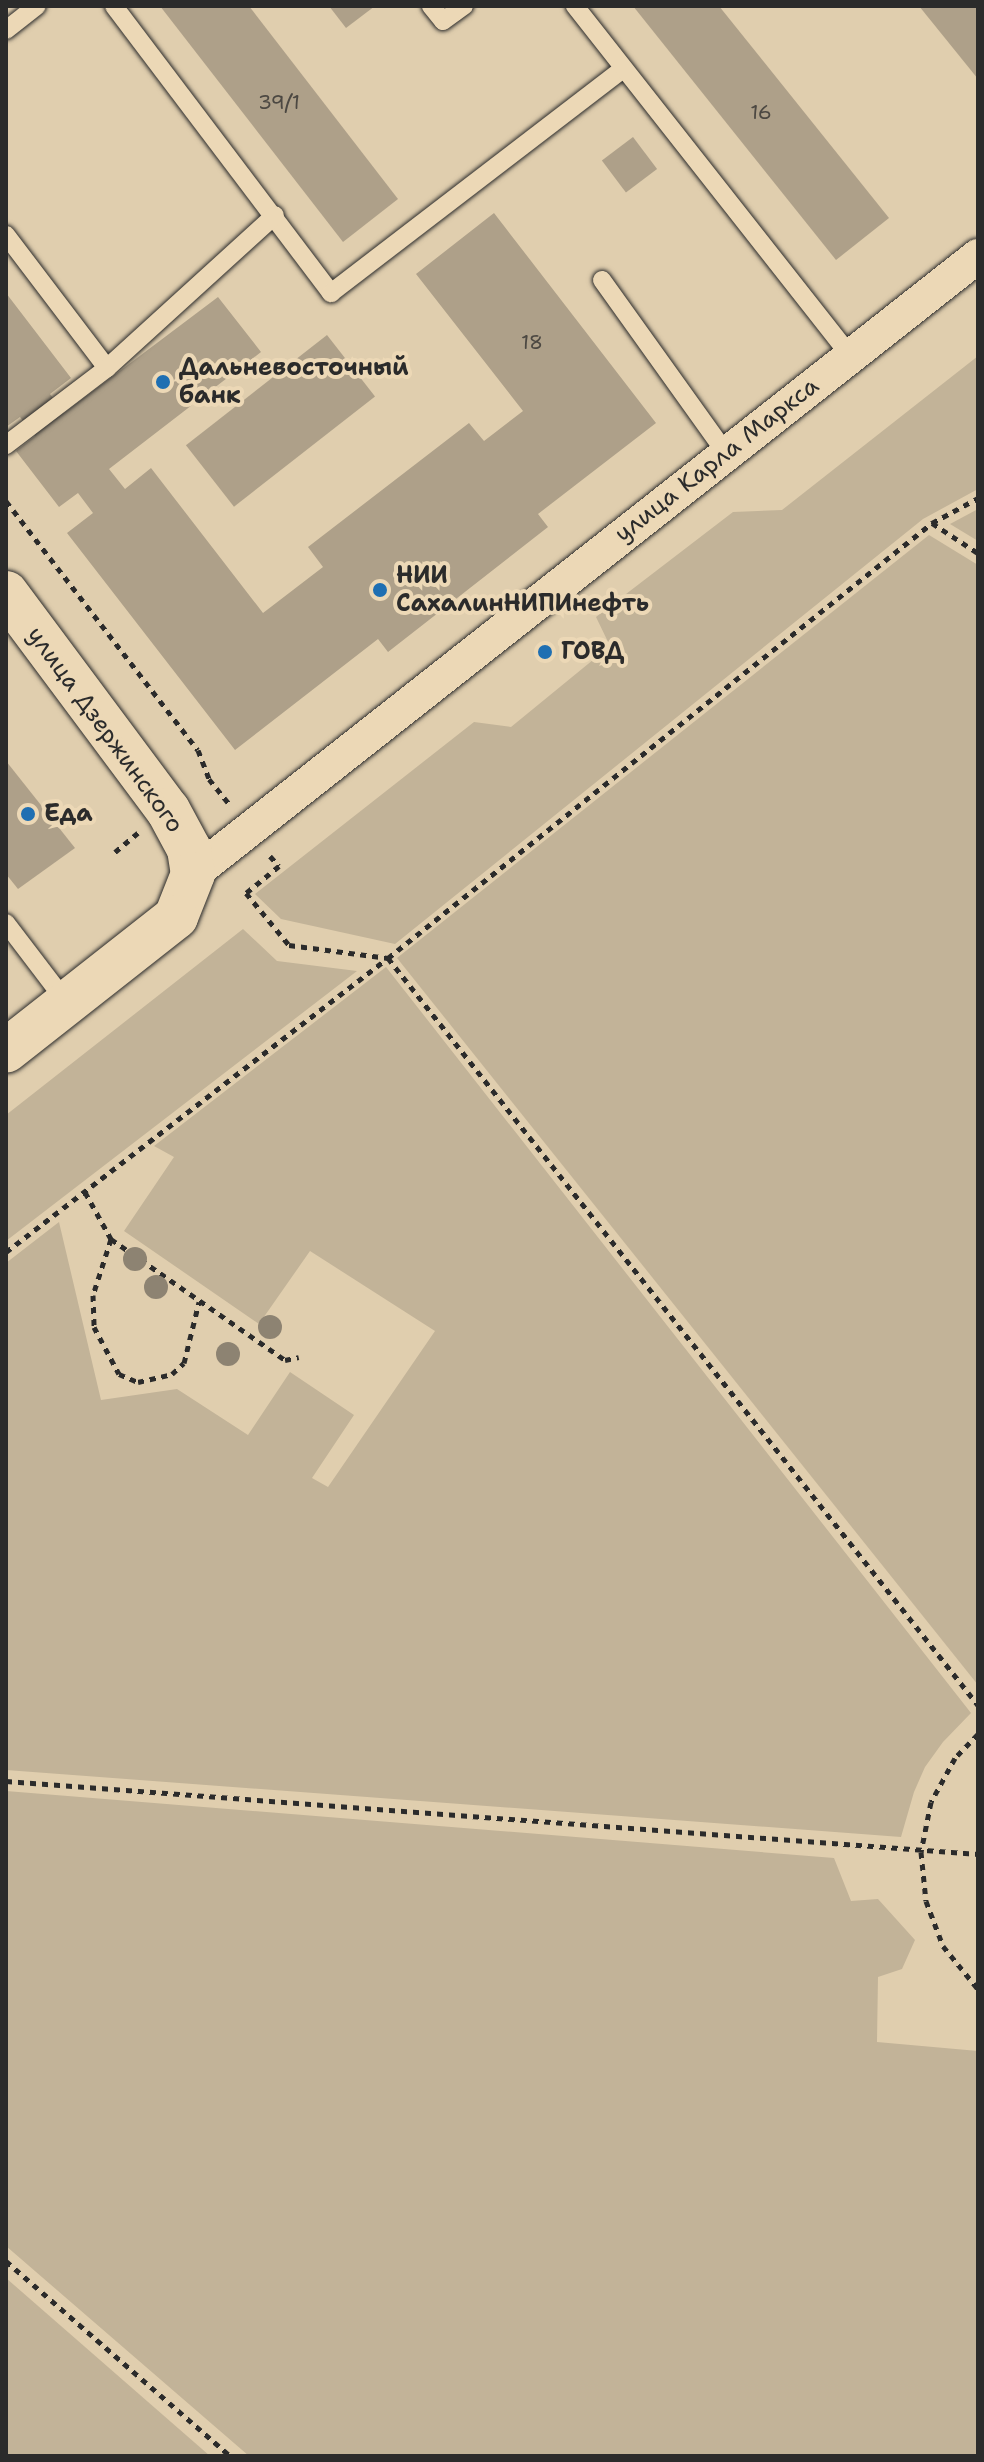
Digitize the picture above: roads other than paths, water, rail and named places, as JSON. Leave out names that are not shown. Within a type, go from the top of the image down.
[{"type":"street","name":"улица Карла Маркса","points":[[193,874],[978,256]]},
{"type":"street","name":"улица Дзержинского","points":[[6,593],[168,810],[189,849],[193,874]]},
{"type":"street","points":[[7,1048],[176,917],[193,874]]},
{"type":"lane","points":[[6,30],[37,6]]},
{"type":"lane","points":[[114,6],[331,293],[623,69]]},
{"type":"lane","points":[[431,6],[443,21],[464,6]]},
{"type":"lane","points":[[575,6],[850,355]]},
{"type":"lane","points":[[6,445],[107,368],[275,215]]},
{"type":"lane","points":[[6,235],[107,368]]},
{"type":"lane","points":[[602,280],[726,453]]},
{"type":"lane","points":[[6,923],[67,1003]]},
{"type":"place","name":"Дальневосточный банк","points":[[163,382]]},
{"type":"place","name":"НИИ СахалинНИПИнефть","points":[[380,590]]},
{"type":"place","name":"ГОВД","points":[[545,652]]},
{"type":"place","name":"Еда","points":[[28,814]]}]
